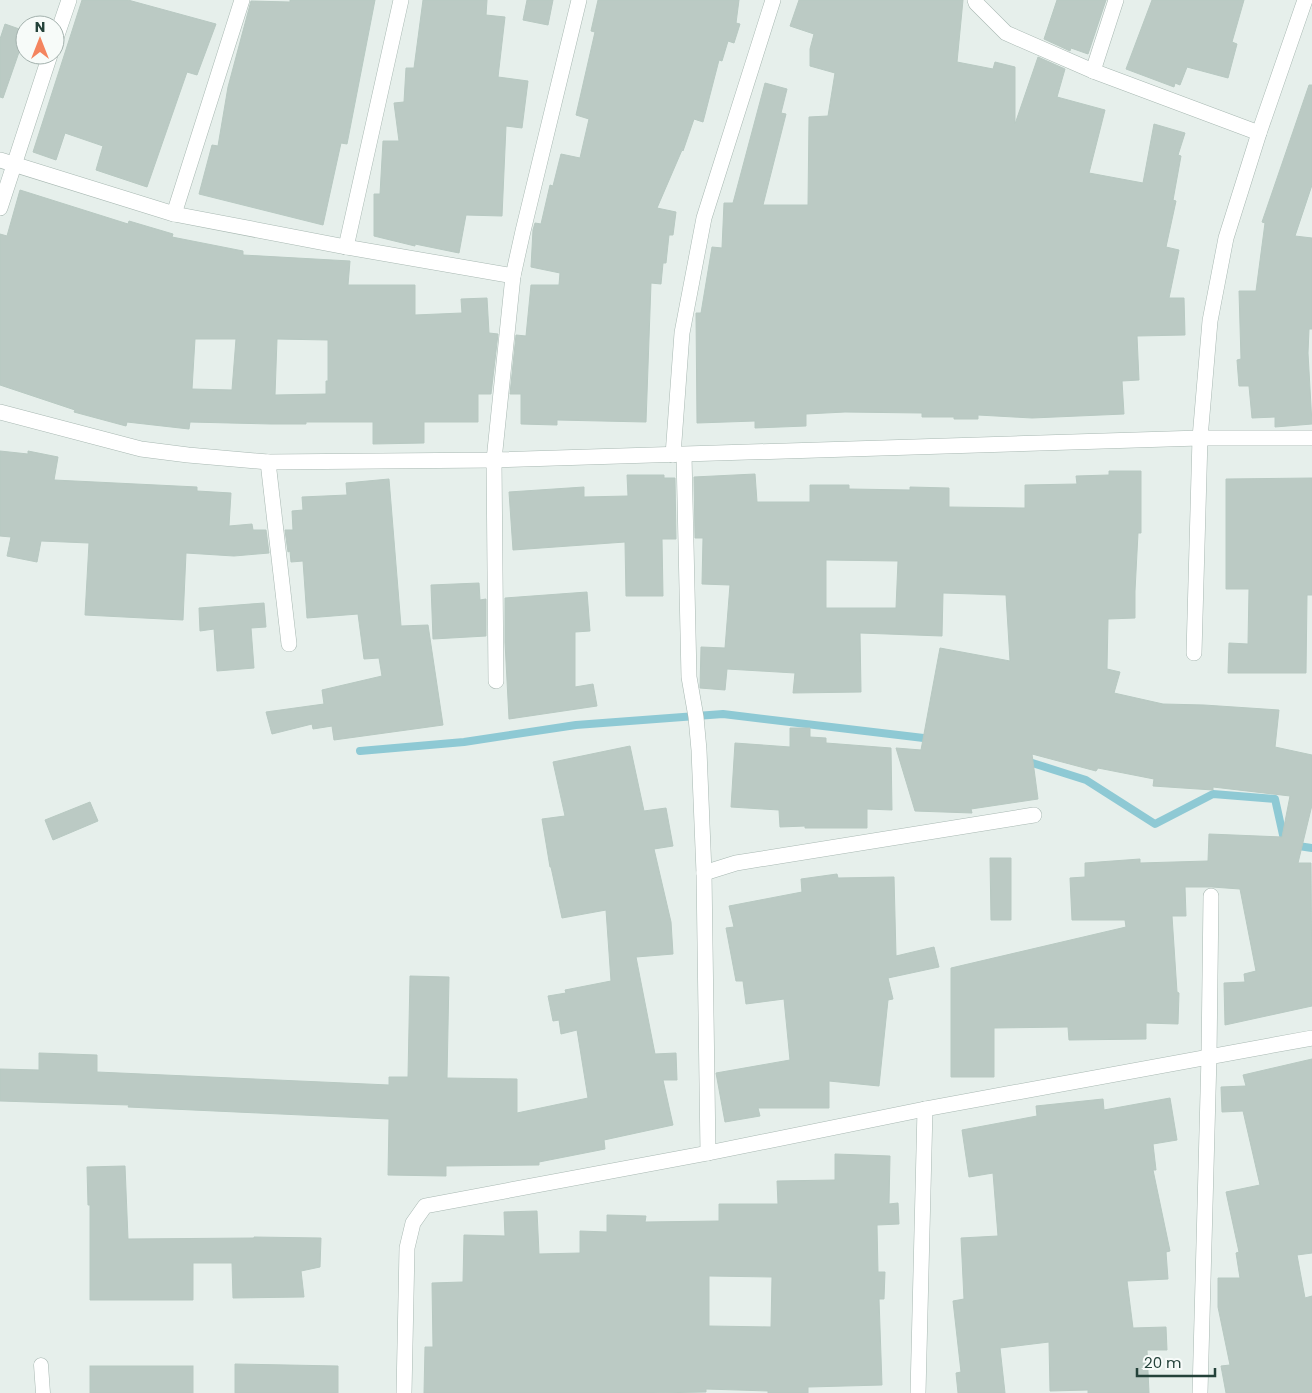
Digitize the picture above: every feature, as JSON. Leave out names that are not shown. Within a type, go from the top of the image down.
[{"type":"street","points":[[64,15],[69,0]]},
{"type":"street","points":[[174,214],[242,0]]},
{"type":"street","points":[[346,247],[401,0]]},
{"type":"street","points":[[496,681],[494,460],[513,276],[579,0]]},
{"type":"street","points":[[708,1153],[704,873],[699,750],[696,716],[689,677],[678,455],[682,333],[704,218],[773,0]]},
{"type":"street","points":[[975,0],[1006,33],[1093,71],[1259,133]]},
{"type":"street","points":[[1093,71],[1116,0]]},
{"type":"street","points":[[1194,653],[1200,438],[1210,321],[1226,238],[1259,133],[1305,0]]},
{"type":"street","points":[[0,208],[7,162],[46,65]]},
{"type":"street","points":[[7,162],[174,214],[346,247],[513,276]]},
{"type":"street","points":[[0,412],[141,449],[268,462],[494,460],[1200,438],[1312,438]]},
{"type":"street","points":[[268,462],[289,644]]},
{"type":"street","points":[[704,873],[736,862],[1034,814]]},
{"type":"street","points":[[1200,1393],[1212,896]]},
{"type":"street","points":[[404,1393],[407,1248],[413,1223],[425,1206],[708,1153],[925,1109],[1312,1038]]},
{"type":"street","points":[[918,1393],[925,1109]]},
{"type":"lane","points":[[41,1365],[43,1393]]},
{"type":"building","points":[[82,0],[128,0],[216,24],[197,75],[187,72],[147,187],[96,170],[103,146],[65,133],[56,160],[33,152],[61,65],[65,65],[65,53]]},
{"type":"building","points":[[290,0],[375,0],[347,144],[341,143],[323,225],[199,194],[212,145],[218,146],[228,87],[251,1],[290,2]]},
{"type":"building","points":[[423,0],[487,0],[486,15],[505,17],[498,77],[528,81],[522,128],[506,126],[502,216],[466,215],[459,253],[415,244],[415,246],[374,236],[374,194],[380,194],[383,141],[399,141],[394,103],[404,102],[406,68],[414,68]]},
{"type":"building","points":[[527,0],[553,0],[548,25],[523,20]]},
{"type":"building","points":[[598,0],[739,0],[736,23],[740,24],[734,43],[728,41],[722,61],[719,60],[703,122],[694,119],[683,151],[657,208],[676,212],[673,235],[669,235],[666,263],[663,263],[661,284],[651,283],[646,422],[557,420],[557,425],[521,424],[521,394],[510,394],[516,335],[526,336],[531,285],[559,285],[560,273],[531,267],[533,230],[535,223],[541,224],[550,185],[553,186],[561,154],[580,158],[589,119],[576,115],[595,32],[591,31]]},
{"type":"building","points":[[799,0],[963,0],[957,62],[993,69],[995,62],[1015,67],[1015,124],[1038,57],[1065,69],[1057,97],[1105,110],[1089,173],[1143,183],[1154,124],[1185,133],[1178,155],[1181,156],[1173,200],[1176,201],[1166,247],[1179,250],[1169,298],[1184,298],[1185,335],[1137,336],[1139,380],[1122,381],[1124,414],[1032,418],[978,415],[978,419],[954,419],[954,417],[922,417],[922,413],[845,412],[806,414],[806,426],[755,428],[755,421],[697,423],[696,313],[701,313],[712,247],[722,248],[724,203],[733,203],[765,83],[787,89],[781,113],[786,114],[763,205],[808,205],[809,117],[828,116],[835,73],[810,66],[810,49],[814,34],[790,26]]},
{"type":"building","points":[[1057,0],[1106,0],[1088,54],[1071,48],[1070,51],[1044,39]]},
{"type":"building","points":[[1152,0],[1244,0],[1232,42],[1237,44],[1228,78],[1187,67],[1180,85],[1175,83],[1174,87],[1126,69]]},
{"type":"building","points":[[5,24],[15,28],[15,64],[3,98],[0,97],[0,39]]},
{"type":"building","points":[[1309,85],[1312,85],[1312,185],[1295,236],[1312,238],[1312,329],[1309,329],[1308,353],[1312,424],[1275,427],[1275,417],[1252,418],[1249,386],[1239,386],[1237,360],[1241,359],[1239,291],[1256,291],[1265,223],[1262,222]]},
{"type":"building","points":[[20,190],[128,224],[129,221],[173,234],[172,237],[243,251],[243,255],[350,261],[348,285],[415,285],[415,315],[462,313],[461,299],[487,298],[489,333],[498,334],[491,394],[478,394],[478,422],[424,422],[424,443],[373,444],[373,422],[271,424],[190,422],[189,429],[127,422],[126,426],[74,412],[75,410],[0,385],[0,234],[7,236]],"holes":[[[195,339],[236,339],[232,390],[192,389]],[[277,339],[328,340],[328,381],[326,381],[326,394],[275,395]]]},
{"type":"building","points":[[0,451],[28,454],[28,451],[58,457],[54,480],[197,487],[197,491],[231,493],[229,526],[252,524],[253,530],[266,530],[269,553],[234,556],[186,553],[183,620],[85,615],[89,543],[41,541],[37,562],[7,556],[11,537],[0,536]]},
{"type":"building","points":[[1109,471],[1141,471],[1141,533],[1138,533],[1135,618],[1108,619],[1107,669],[1120,672],[1114,693],[1163,704],[1279,710],[1275,747],[1312,755],[1312,805],[1298,863],[1311,863],[1312,1006],[1225,1025],[1224,983],[1245,982],[1244,974],[1256,971],[1240,889],[1185,887],[1186,916],[1172,916],[1177,992],[1179,993],[1178,1024],[1146,1023],[1146,1039],[1069,1040],[1068,1027],[994,1028],[994,1077],[951,1077],[951,968],[1126,927],[1125,920],[1072,920],[1070,878],[1085,877],[1085,863],[1140,859],[1140,863],[1208,861],[1209,834],[1282,837],[1290,796],[1213,787],[1213,790],[1153,786],[1154,779],[1098,768],[1096,771],[1032,754],[1038,799],[971,809],[972,813],[915,811],[896,748],[921,750],[940,648],[1010,661],[1006,595],[943,593],[942,636],[860,633],[861,692],[793,693],[795,673],[727,669],[725,690],[700,688],[701,647],[725,648],[730,585],[702,584],[703,538],[695,538],[694,477],[755,474],[757,502],[810,502],[810,485],[849,485],[849,489],[910,490],[910,487],[949,488],[949,507],[1025,508],[1025,485],[1077,484],[1076,476],[1109,475]],"holes":[[[826,560],[898,561],[896,608],[826,608]]]},
{"type":"building","points":[[627,475],[664,475],[664,478],[675,478],[676,539],[662,539],[663,596],[626,596],[625,542],[513,550],[509,492],[584,487],[584,497],[628,496]]},
{"type":"building","points":[[1312,478],[1312,595],[1307,595],[1306,673],[1228,673],[1229,643],[1248,644],[1249,589],[1226,589],[1226,479]]},
{"type":"building","points":[[389,479],[401,626],[428,625],[443,725],[334,740],[332,726],[313,729],[312,724],[272,734],[266,712],[324,704],[322,690],[382,676],[379,658],[364,659],[358,614],[307,618],[303,561],[291,562],[285,530],[293,530],[292,511],[303,510],[302,497],[347,495],[346,483]]},
{"type":"building","points":[[479,583],[480,600],[486,599],[486,636],[433,639],[431,585]]},
{"type":"building","points":[[587,592],[590,631],[575,632],[575,687],[593,684],[597,706],[509,719],[505,598]]},
{"type":"building","points":[[264,603],[266,627],[251,628],[254,668],[217,671],[214,629],[200,631],[199,608]]},
{"type":"building","points":[[790,728],[810,728],[810,737],[826,738],[826,743],[891,748],[892,810],[867,809],[867,828],[805,828],[805,826],[780,827],[779,810],[731,807],[735,743],[790,747]]},
{"type":"building","points":[[630,746],[644,811],[666,808],[673,846],[654,849],[671,922],[673,954],[636,957],[655,1054],[676,1053],[677,1080],[663,1080],[673,1125],[604,1140],[605,1149],[539,1162],[539,1165],[446,1166],[446,1176],[388,1175],[389,1119],[128,1107],[129,1105],[0,1101],[0,1069],[39,1070],[39,1053],[97,1055],[97,1072],[389,1085],[389,1077],[408,1077],[410,976],[449,977],[447,1078],[517,1079],[517,1113],[588,1098],[577,1030],[561,1034],[559,1020],[553,1021],[548,996],[566,993],[565,990],[611,981],[606,910],[562,918],[550,867],[542,819],[565,816],[553,762]]},
{"type":"building","points":[[90,802],[98,821],[53,840],[45,820]]},
{"type":"building","points":[[990,858],[1011,858],[1011,920],[991,920]]},
{"type":"building","points":[[837,874],[838,878],[894,877],[896,956],[934,947],[939,967],[888,978],[893,999],[888,1000],[879,1086],[829,1081],[829,1108],[758,1108],[760,1116],[725,1122],[716,1073],[790,1060],[784,999],[746,1004],[743,981],[736,981],[726,928],[734,927],[729,906],[802,892],[801,879]]},
{"type":"building","points":[[1312,1059],[1312,1253],[1297,1255],[1305,1298],[1312,1296],[1312,1393],[1226,1393],[1221,1366],[1230,1365],[1218,1307],[1218,1278],[1240,1278],[1236,1253],[1239,1252],[1226,1192],[1260,1185],[1243,1111],[1222,1112],[1221,1087],[1246,1086],[1243,1075]]},
{"type":"building","points":[[1170,1098],[1177,1140],[1153,1144],[1156,1170],[1153,1170],[1170,1251],[1166,1252],[1168,1279],[1127,1281],[1133,1328],[1166,1327],[1167,1350],[1147,1350],[1149,1393],[1088,1393],[1088,1390],[1050,1391],[1049,1342],[1000,1348],[1005,1393],[958,1393],[956,1373],[961,1372],[953,1301],[964,1299],[961,1238],[998,1236],[993,1173],[969,1177],[962,1130],[1037,1116],[1036,1106],[1103,1099],[1104,1110]]},
{"type":"building","points":[[835,1154],[890,1156],[889,1204],[898,1203],[899,1224],[877,1225],[878,1272],[885,1272],[884,1299],[879,1299],[882,1385],[808,1387],[808,1393],[768,1393],[768,1391],[706,1389],[706,1392],[652,1393],[424,1393],[425,1347],[433,1347],[432,1283],[463,1282],[464,1235],[505,1236],[504,1212],[537,1211],[539,1254],[580,1253],[580,1231],[607,1232],[607,1215],[646,1216],[645,1222],[719,1221],[719,1204],[778,1204],[777,1181],[835,1180]],"holes":[[[709,1276],[772,1277],[771,1327],[709,1326]]]},
{"type":"building","points":[[125,1166],[128,1239],[321,1238],[320,1267],[301,1271],[304,1297],[233,1298],[232,1263],[193,1263],[193,1300],[90,1300],[90,1205],[88,1205],[87,1167]]},
{"type":"building","points":[[235,1364],[338,1366],[338,1393],[235,1393]]},
{"type":"building","points":[[90,1366],[193,1366],[193,1393],[90,1393]]},
{"type":"waterway","points":[[360,751],[464,742],[576,725],[723,714],[932,739]]},
{"type":"waterway","points":[[1026,761],[1086,780],[1155,824],[1213,794],[1275,799],[1285,844],[1312,848]]}]
